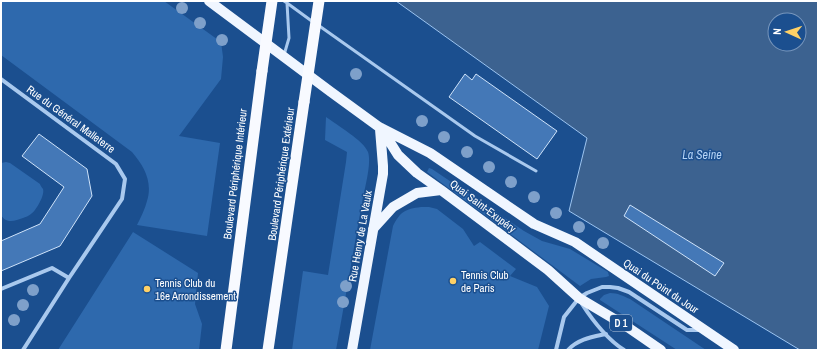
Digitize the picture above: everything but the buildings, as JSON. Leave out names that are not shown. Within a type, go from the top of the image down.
[{"type":"highway","name":"Boulevard Périphérique Intérieur","points":[[226,350],[272,1]]},
{"type":"highway","name":"Boulevard Périphérique Extérieur","points":[[268,350],[319,1]]},
{"type":"main road","name":"Quai Saint-Exupéry","points":[[209,1],[330,92],[379,126],[430,153],[534,224],[575,242]]},
{"type":"main road","name":"Quai Saint-Exupéry","points":[[379,126],[398,155],[416,173],[548,270],[579,298]]},
{"type":"main road","name":"Rue Henry de La Vaulx","points":[[352,350],[383,174],[379,126]]},
{"type":"main road","points":[[374,229],[393,207],[417,193],[441,190]]},
{"type":"main road","name":"Quai du Point du Jour","points":[[575,242],[734,350]]},
{"type":"main road","name":"D 1","points":[[579,298],[626,326],[661,350]]},
{"type":"street","name":"Rue du Général Malleterre","points":[[1,79],[116,164],[125,179],[122,199],[69,278]]},
{"type":"street","points":[[1,289],[52,268],[69,278],[24,350]]},
{"type":"street","points":[[556,350],[564,317],[579,298],[602,287],[610,286],[630,292],[687,330],[705,330]]},
{"type":"street","points":[[579,298],[590,316],[606,334],[624,350]]},
{"type":"street","points":[[568,350],[580,341],[606,334]]},
{"type":"lane","points":[[283,57],[289,38],[286,2]]},
{"type":"lane","points":[[286,2],[475,136],[536,171]]},
{"type":"shaded area","points":[[1,1],[164,1],[221,42],[223,57],[221,79],[179,136],[220,143],[207,236],[137,225],[149,194],[148,181],[144,169],[132,152],[1,55]]},
{"type":"shaded area","points":[[326,117],[356,138],[365,148],[369,157],[368,170],[336,350],[292,350],[303,271],[328,275],[346,162],[347,152],[325,140]]},
{"type":"shaded area","points":[[1,163],[10,163],[40,184],[43,189],[38,206],[33,212],[30,215],[14,221],[5,220],[1,215]]},
{"type":"shaded area","points":[[429,168],[524,231],[542,241],[570,249],[608,272],[609,276],[591,279],[580,286],[427,172]]},
{"type":"shaded area","name":"Tennis Club de Paris","points":[[421,207],[437,209],[463,229],[474,246],[480,242],[516,269],[510,276],[537,287],[549,306],[538,350],[370,350],[393,226],[401,214],[407,210]]},
{"type":"shaded area","name":"Tennis Club du 16e Arrondissement","points":[[133,232],[198,273],[195,304],[202,324],[199,350],[58,350]]},
{"type":"shaded area","points":[[610,293],[618,294],[630,299],[706,350],[677,350],[600,300],[604,295]]},
{"type":"water","name":"La Seine","points":[[396,1],[818,1],[818,350],[800,350],[569,211],[587,138]]},
{"type":"place","name":"Tennis Club de Paris","points":[[453,281]]},
{"type":"place","name":"Tennis Club du 16e Arrondissement","points":[[147,289]]}]
